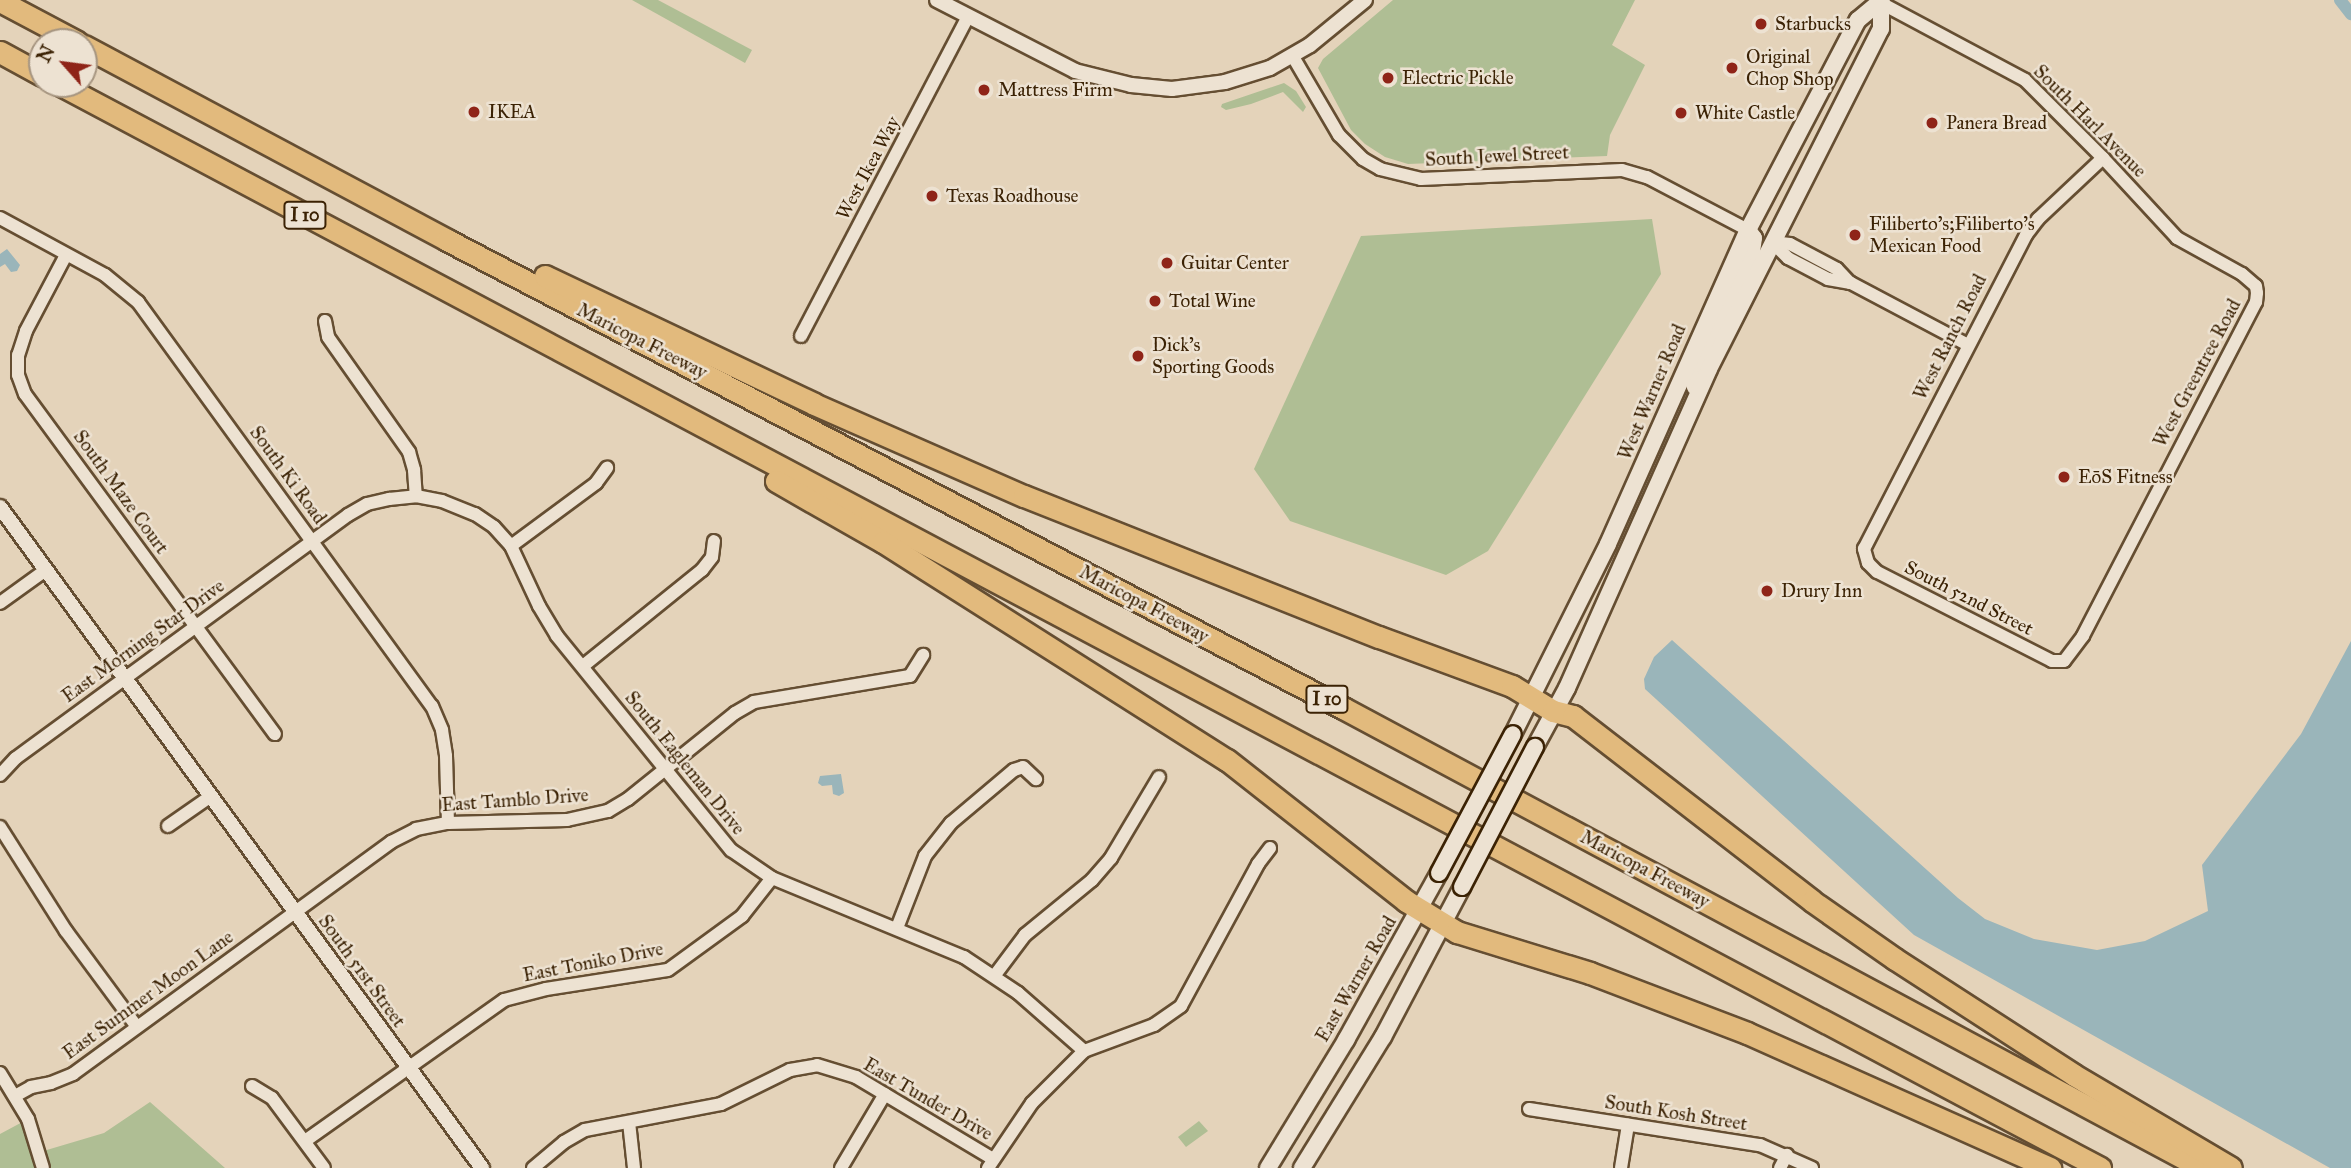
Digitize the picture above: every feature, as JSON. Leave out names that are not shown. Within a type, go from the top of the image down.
[{"type":"highway","points":[[0,1],[52,28]]},
{"type":"highway","points":[[0,52],[28,67]]},
{"type":"highway","name":"Maricopa Freeway","points":[[98,53],[447,240],[1343,708],[2202,1168]]},
{"type":"highway","name":"I 10","points":[[86,98],[1414,801],[2099,1168]]},
{"type":"highway","points":[[447,240],[557,281],[814,404],[1024,496],[1512,686],[1553,711],[1573,716],[1812,901],[1895,959],[2074,1075],[2231,1168]]},
{"type":"highway","points":[[551,345],[576,374],[883,542],[1216,753],[1419,910],[1457,932],[1590,973],[1747,1033],[2050,1168]]},
{"type":"main road","name":"West Warner Road","points":[[1475,807],[1608,544],[1748,230],[1858,20],[1880,1]]},
{"type":"main road","name":"West Warner Road","points":[[1444,924],[1567,688],[1698,392],[1881,29],[1880,1]]},
{"type":"main road","points":[[1698,392],[1693,380],[1698,364],[1752,252],[1755,241],[1748,230]]},
{"type":"main road","name":"East Warner Road","points":[[1268,1168],[1346,1040],[1475,807]]},
{"type":"main road","points":[[1302,1168],[1383,1037],[1444,924]]},
{"type":"street","points":[[937,0],[1075,71],[1107,81],[1156,89],[1225,82],[1270,68],[1328,32],[1365,0]]},
{"type":"street","name":"South Harl Avenue","points":[[1880,1],[2025,80],[2103,158],[2177,238],[2242,274],[2256,286]]},
{"type":"street","name":"West Ikea Way","points":[[801,336],[968,17]]},
{"type":"street","name":"South Jewel Street","points":[[1292,55],[1339,135],[1363,159],[1380,169],[1421,179],[1622,170],[1647,177],[1748,230]]},
{"type":"street","name":"West Ranch Road","points":[[1865,556],[1868,539],[2026,234],[2038,219],[2103,158]]},
{"type":"street","name":"South Ki Road","points":[[0,218],[105,275],[138,302],[432,706],[444,743],[448,822]]},
{"type":"street","points":[[1772,242],[1790,244],[1813,256],[1837,269],[1851,283],[1968,345]]},
{"type":"street","name":"South Maze Court","points":[[66,255],[26,331],[18,355],[18,375],[25,394],[275,734]]},
{"type":"street","name":"West Greentree Road","points":[[2064,661],[2083,636],[2256,302],[2256,286]]},
{"type":"street","points":[[325,321],[328,337],[409,452],[414,470],[416,496]]},
{"type":"street","points":[[511,546],[596,483],[607,468]]},
{"type":"street","name":"South Eagleman Drive","points":[[312,542],[367,505],[416,496],[475,514],[494,527],[511,546],[539,606],[583,666],[731,850],[772,878],[934,943],[995,975],[1084,1051]]},
{"type":"street","name":"South 51st Street","points":[[0,507],[482,1168]]},
{"type":"street","points":[[583,666],[702,570],[712,557],[715,541]]},
{"type":"street","name":"East Morning Star Drive","points":[[0,775],[16,758],[312,542]]},
{"type":"street","name":"South 52nd Street","points":[[1865,556],[1877,572],[2040,656],[2064,661]]},
{"type":"street","points":[[0,603],[46,570]]},
{"type":"street","name":"East Tamblo Drive","points":[[296,913],[391,842],[416,829],[448,822],[586,818],[608,811],[628,799],[735,713],[754,702],[910,676],[923,655]]},
{"type":"street","points":[[897,928],[925,856],[951,823],[1014,770],[1023,767],[1037,779]]},
{"type":"street","points":[[995,975],[1025,935],[1092,880],[1111,858],[1158,777]]},
{"type":"street","points":[[169,826],[211,796]]},
{"type":"street","points":[[0,827],[66,931],[137,1027]]},
{"type":"street","points":[[990,1163],[1032,1103],[1084,1051],[1154,1025],[1181,1006],[1258,864],[1270,848]]},
{"type":"street","name":"East Toniko Drive","points":[[305,1141],[504,1000],[546,989],[668,970],[742,916],[759,900],[772,878]]},
{"type":"street","name":"East Summer Moon Lane","points":[[15,1096],[31,1087],[73,1074],[296,913]]},
{"type":"street","name":"East Tunder Drive","points":[[533,1168],[585,1130],[721,1104],[763,1082],[804,1066],[833,1068],[885,1094],[990,1163]]},
{"type":"street","points":[[0,1073],[28,1119],[43,1168]]},
{"type":"street","points":[[252,1086],[272,1098],[324,1168]]},
{"type":"street","points":[[841,1168],[885,1094]]},
{"type":"street","name":"South Kosh Street","points":[[1529,1109],[1760,1145],[1812,1168]]},
{"type":"street","points":[[629,1122],[634,1168]]},
{"type":"street","points":[[1621,1168],[1628,1125]]},
{"type":"street","points":[[1780,1168],[1787,1155]]},
{"type":"green space","points":[[632,0],[658,0],[752,50],[745,63]]},
{"type":"green space","points":[[1393,0],[1635,0],[1612,45],[1645,65],[1610,135],[1607,156],[1408,164],[1385,157],[1365,144],[1351,130],[1318,68],[1323,59]]},
{"type":"green space","points":[[1284,83],[1296,91],[1306,107],[1303,112],[1283,92],[1251,104],[1226,110],[1221,107],[1222,104]]},
{"type":"green space","points":[[1652,219],[1661,274],[1488,551],[1446,575],[1290,521],[1254,469],[1361,236]]},
{"type":"green space","points":[[150,1102],[225,1168],[0,1168],[0,1134],[28,1119],[40,1152],[104,1133]]},
{"type":"green space","points":[[1199,1121],[1208,1131],[1186,1147],[1178,1137]]},
{"type":"water","points":[[7,249],[20,265],[17,271],[11,272],[5,264],[0,267],[0,254]]},
{"type":"water","points":[[1672,640],[1958,898],[1985,919],[2034,939],[2097,950],[2145,941],[2208,911],[2202,865],[2301,734],[2351,641],[2351,1168],[2330,1168],[1914,935],[1645,689],[1644,679],[1654,657]]},
{"type":"water","points":[[841,774],[844,793],[839,796],[833,794],[832,785],[822,786],[818,783],[820,776]]},
{"type":"waterway","points":[[2340,0],[2351,14]]},
{"type":"place","name":"Starbucks","points":[[1761,24]]},
{"type":"place","name":"Original Chop Shop","points":[[1732,68]]},
{"type":"place","name":"Electric Pickle","points":[[1388,78]]},
{"type":"place","name":"Mattress Firm","points":[[984,90]]},
{"type":"place","name":"IKEA","points":[[474,112]]},
{"type":"place","name":"White Castle","points":[[1681,113]]},
{"type":"place","name":"Panera Bread","points":[[1932,123]]},
{"type":"place","name":"Texas Roadhouse","points":[[932,196]]},
{"type":"place","name":"Filiberto's;Filiberto's Mexican Food","points":[[1855,235]]},
{"type":"place","name":"Guitar Center","points":[[1167,263]]},
{"type":"place","name":"Total Wine","points":[[1155,301]]},
{"type":"place","name":"Dick's Sporting Goods","points":[[1138,356]]},
{"type":"place","name":"EōS Fitness","points":[[2064,477]]},
{"type":"place","name":"Drury Inn","points":[[1767,591]]}]
